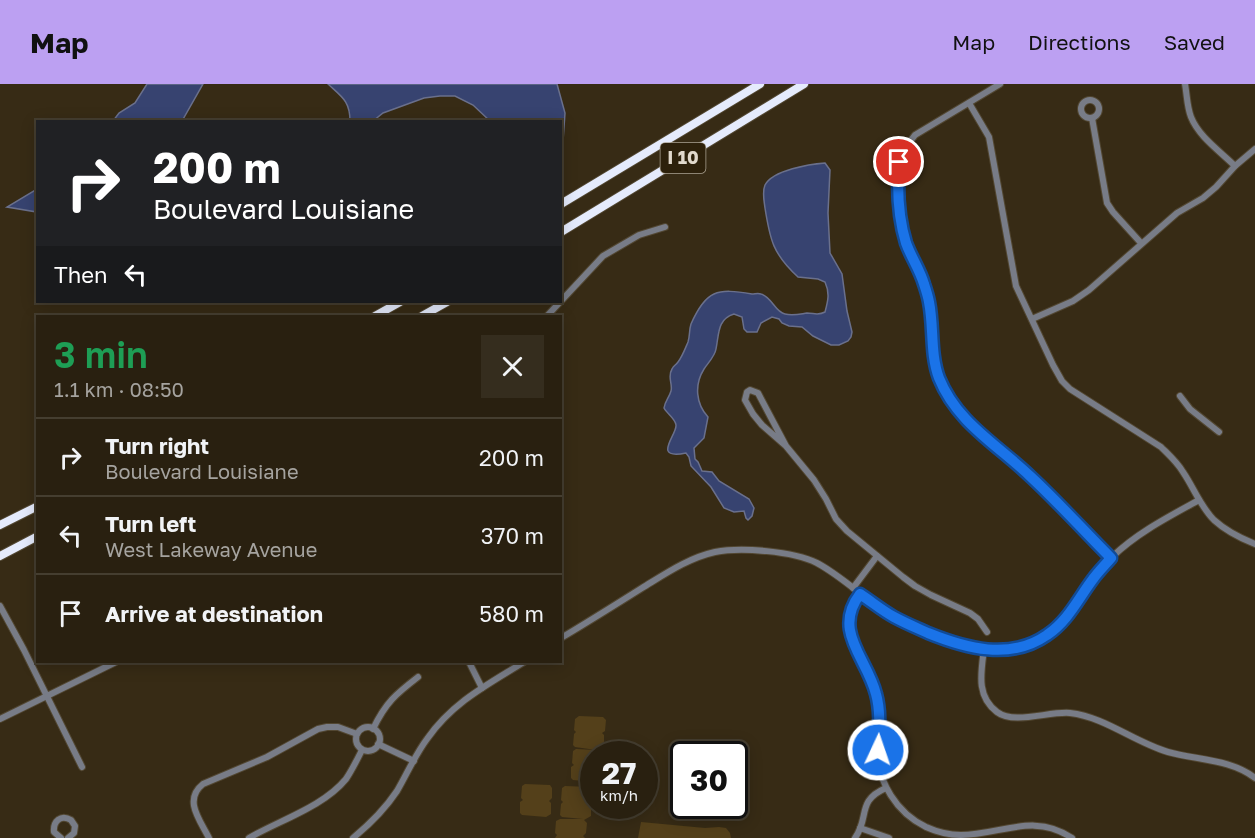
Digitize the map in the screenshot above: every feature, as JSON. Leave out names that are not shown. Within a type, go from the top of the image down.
[{"type":"highway","name":"I 10","points":[[562,203],[760,84]]},
{"type":"highway","name":"I 10","points":[[562,231],[804,84]]},
{"type":"highway","points":[[377,315],[398,303]]},
{"type":"highway","points":[[424,315],[445,303]]},
{"type":"highway","points":[[0,525],[36,507]]},
{"type":"highway","points":[[0,556],[36,537]]},
{"type":"street","points":[[1000,84],[915,135],[902,152],[897,178],[900,220],[929,302],[934,356],[939,377],[948,396],[959,413],[976,431],[1031,476],[1111,558]]},
{"type":"street","points":[[1185,84],[1190,114],[1199,131],[1235,166]]},
{"type":"street","points":[[969,103],[989,137],[1016,286],[1062,381],[1070,389],[1161,447],[1184,473],[1198,500],[1215,521],[1239,538],[1255,544]]},
{"type":"street","points":[[1092,118],[1107,203],[1113,213],[1141,243]]},
{"type":"street","points":[[1032,319],[1073,301],[1089,290],[1177,213],[1203,198],[1216,187],[1255,149]]},
{"type":"street","points":[[562,300],[603,256],[639,235],[665,227]]},
{"type":"street","points":[[548,315],[559,303]]},
{"type":"street","points":[[786,446],[758,393],[750,390],[747,392],[745,400],[753,414],[770,433],[786,446],[814,480],[836,519],[847,531],[915,586],[970,613],[978,619],[987,632]]},
{"type":"street","points":[[1180,396],[1190,409],[1219,432]]},
{"type":"street","points":[[562,637],[692,559],[716,552],[740,551],[782,552],[817,563],[895,618],[948,641],[984,649],[1009,649],[1029,645],[1046,636],[1060,624],[1111,558],[1155,524],[1198,500]]},
{"type":"street","points":[[853,588],[877,556]]},
{"type":"street","points":[[860,594],[853,603],[849,625],[852,641],[876,693],[879,712],[878,750],[882,779],[899,806],[915,821],[953,836],[986,833],[1024,825],[1052,829],[1072,838]]},
{"type":"street","points":[[0,606],[82,767]]},
{"type":"street","points":[[984,649],[981,687],[985,699],[1000,715],[1018,718],[1050,713],[1069,713],[1088,717],[1168,752],[1218,761],[1255,778]]},
{"type":"street","points":[[0,718],[114,663]]},
{"type":"street","points":[[470,663],[482,688]]},
{"type":"street","points":[[353,838],[382,811],[427,739],[443,719],[460,702],[522,663]]},
{"type":"street","points":[[373,729],[394,696],[418,677]]},
{"type":"street","points":[[209,838],[194,809],[194,795],[203,784],[267,757],[318,729],[338,727],[357,734]]},
{"type":"street","points":[[364,728],[373,729],[379,736],[378,744],[372,750],[362,750],[357,744],[357,734],[364,728]]},
{"type":"street","points":[[378,744],[414,761]]},
{"type":"street","points":[[249,838],[319,802],[334,791],[346,778],[362,750]]},
{"type":"street","points":[[855,838],[868,802],[873,795],[886,788]]},
{"type":"street","points":[[61,838],[54,832],[54,825],[58,819],[64,817],[71,820],[75,826],[74,833],[68,838]]},
{"type":"street","points":[[860,828],[889,838]]},
{"type":"shaded area","points":[[579,716],[603,717],[606,720],[605,731],[602,733],[604,741],[580,741],[580,748],[575,747],[573,745],[576,732],[574,730],[575,719]]},
{"type":"shaded area","points":[[580,749],[580,781],[571,778],[571,767],[574,765],[572,763],[573,751]]},
{"type":"shaded area","points":[[525,784],[550,785],[552,788],[552,798],[549,801],[551,814],[546,817],[520,813],[520,802],[523,800],[521,798],[522,786]]},
{"type":"shaded area","points":[[580,787],[580,819],[560,815],[563,802],[561,800],[562,788]]},
{"type":"shaded area","points":[[586,819],[584,820],[587,823],[586,833],[583,836],[585,838],[555,838],[557,835],[555,833],[556,821]]},
{"type":"shaded area","points":[[641,822],[726,828],[731,838],[638,838]]},
{"type":"water","points":[[147,84],[203,84],[183,120],[114,120],[119,113],[135,103]]},
{"type":"water","points":[[328,84],[557,84],[565,113],[563,141],[562,142],[562,120],[489,120],[473,105],[455,96],[424,98],[383,113],[374,120],[350,120],[349,109],[341,96]]},
{"type":"water","points":[[825,163],[830,170],[828,213],[830,253],[842,274],[851,337],[839,345],[831,345],[813,336],[802,327],[789,326],[772,317],[761,323],[757,332],[747,332],[744,329],[742,317],[734,314],[724,320],[713,357],[699,381],[699,400],[708,417],[704,438],[694,448],[695,459],[702,471],[712,472],[719,481],[749,499],[754,508],[748,520],[744,511],[734,512],[724,508],[711,487],[691,466],[686,453],[670,453],[668,450],[676,425],[664,408],[671,391],[671,372],[685,350],[696,313],[702,304],[714,294],[730,291],[761,294],[782,313],[788,315],[825,312],[828,290],[825,282],[798,277],[783,261],[774,246],[763,193],[765,185],[776,175],[802,166]]},
{"type":"water","points":[[36,190],[36,212],[7,207]]},
{"type":"route","points":[[878,750],[879,712],[876,693],[852,641],[849,625],[853,603],[860,594],[895,618],[948,641],[984,649],[1009,649],[1029,645],[1046,636],[1060,624],[1111,558],[1031,476],[976,431],[959,413],[948,396],[939,377],[934,356],[929,302],[900,220],[897,178],[899,162]]}]
